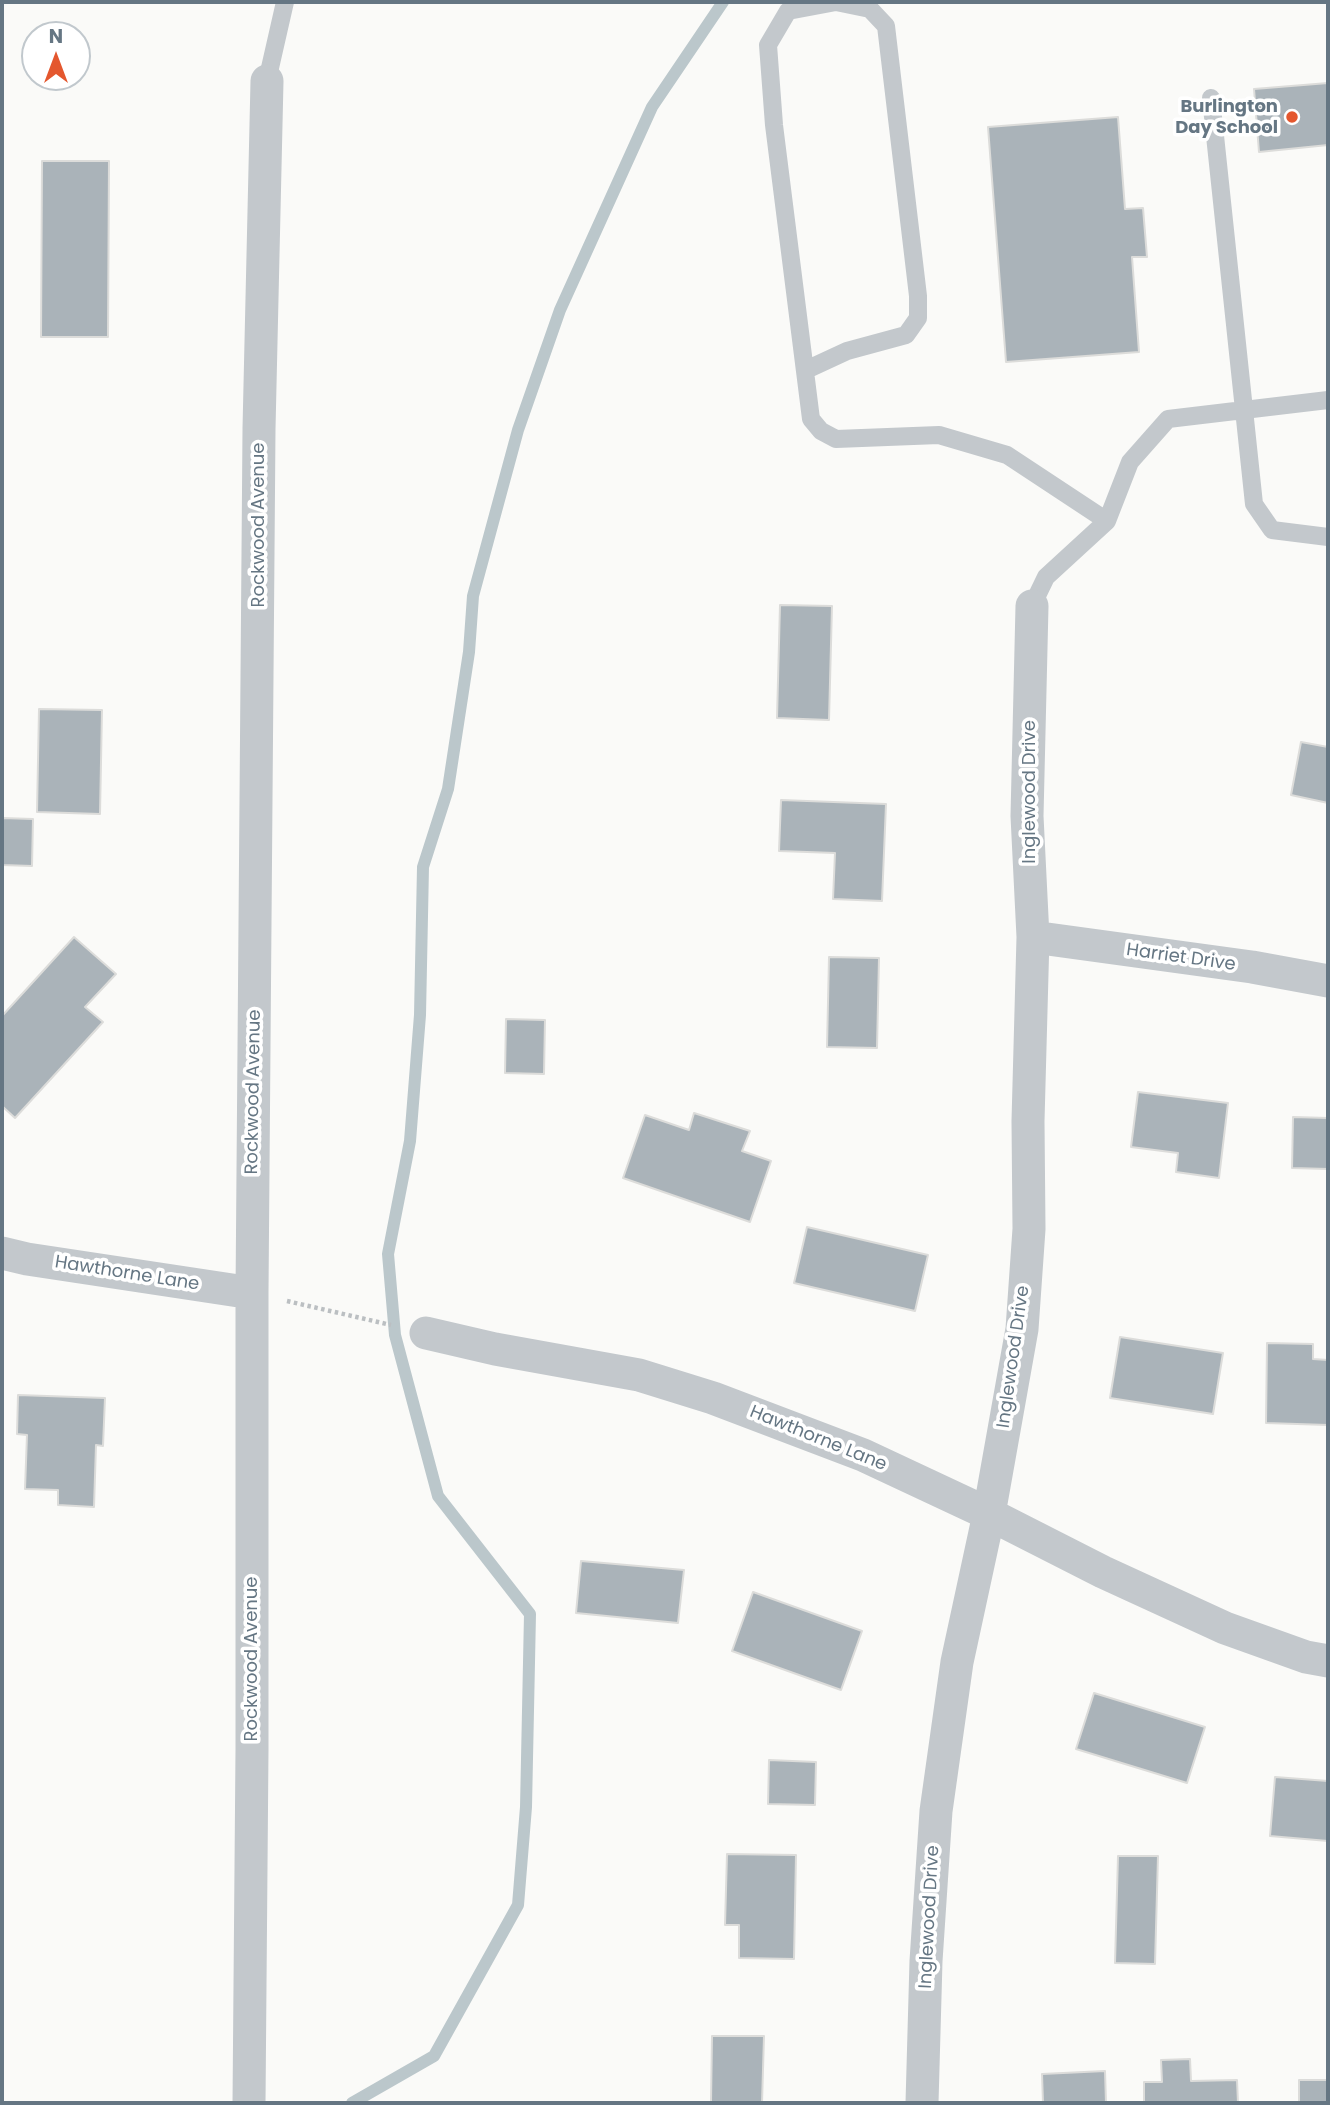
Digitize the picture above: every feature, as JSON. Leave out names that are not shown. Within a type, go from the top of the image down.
[{"type":"street","name":"Rockwood Avenue","points":[[249,2103],[252,1749],[265,1296],[259,456],[267,80]]},
{"type":"street","name":"Inglewood Drive","points":[[922,2103],[926,1961],[936,1811],[957,1662],[989,1514],[1023,1317],[1029,1229],[1028,1121],[1033,937],[1027,816],[1032,606]]},
{"type":"street","name":"Harriet Drive","points":[[1033,937],[1252,967],[1328,981]]},
{"type":"street","name":"Hawthorne Lane","points":[[2,1253],[265,1296]]},
{"type":"street","name":"Hawthorne Lane","points":[[426,1333],[495,1349],[639,1375],[713,1398],[863,1455],[1225,1628],[1306,1657],[1328,1661]]},
{"type":"lane","points":[[267,80],[285,2]]},
{"type":"lane","points":[[806,370],[847,351],[906,335],[918,318],[918,296],[886,26],[870,9],[836,2],[788,11],[768,45],[774,125],[811,419],[821,431],[836,439],[939,435],[1007,455],[1107,521]]},
{"type":"lane","points":[[1211,98],[1254,505],[1272,530],[1328,537]]},
{"type":"lane","points":[[1032,606],[1046,578],[1107,521],[1130,462],[1168,419],[1328,400]]},
{"type":"path","points":[[265,1296],[426,1333]]},
{"type":"building","name":"Burlington Day School","points":[[1328,83],[1328,145],[1259,152],[1254,89]]},
{"type":"building","points":[[1118,117],[1125,209],[1143,208],[1147,257],[1132,257],[1139,352],[1006,362],[988,127]]},
{"type":"building","points":[[42,161],[109,161],[108,337],[41,337]]},
{"type":"building","points":[[780,605],[832,606],[829,720],[777,718]]},
{"type":"building","points":[[39,709],[102,710],[100,814],[37,812]]},
{"type":"building","points":[[1301,742],[1328,747],[1328,803],[1291,795]]},
{"type":"building","points":[[781,800],[886,804],[882,901],[833,899],[835,853],[779,851]]},
{"type":"building","points":[[2,818],[33,819],[32,866],[2,865]]},
{"type":"building","points":[[74,937],[116,974],[85,1007],[103,1022],[15,1118],[2,1106],[2,1016]]},
{"type":"building","points":[[829,957],[879,958],[877,1048],[827,1047]]},
{"type":"building","points":[[506,1019],[545,1020],[544,1074],[505,1073]]},
{"type":"building","points":[[1138,1092],[1228,1103],[1219,1178],[1176,1172],[1178,1153],[1131,1147]]},
{"type":"building","points":[[694,1113],[750,1131],[742,1151],[771,1161],[750,1222],[623,1178],[645,1115],[689,1130]]},
{"type":"building","points":[[1293,1117],[1328,1118],[1328,1169],[1292,1168]]},
{"type":"building","points":[[807,1227],[928,1255],[915,1311],[794,1283]]},
{"type":"building","points":[[1120,1337],[1223,1353],[1213,1414],[1110,1398]]},
{"type":"building","points":[[1267,1343],[1313,1344],[1313,1359],[1328,1360],[1328,1425],[1266,1423]]},
{"type":"building","points":[[18,1395],[105,1398],[103,1446],[96,1445],[94,1507],[58,1505],[58,1490],[25,1489],[27,1435],[17,1434]]},
{"type":"building","points":[[581,1561],[684,1570],[678,1623],[576,1613]]},
{"type":"building","points":[[753,1592],[862,1631],[841,1690],[732,1651]]},
{"type":"building","points":[[1094,1693],[1205,1727],[1187,1783],[1076,1749]]},
{"type":"building","points":[[769,1760],[816,1762],[815,1805],[768,1804]]},
{"type":"building","points":[[1275,1777],[1328,1781],[1328,1841],[1270,1836]]},
{"type":"building","points":[[727,1854],[796,1855],[794,1959],[739,1958],[739,1925],[725,1925]]},
{"type":"building","points":[[1118,1856],[1158,1856],[1155,1964],[1115,1963]]},
{"type":"building","points":[[712,2036],[764,2036],[762,2103],[692,2103],[711,2102]]},
{"type":"building","points":[[1190,2059],[1191,2081],[1237,2080],[1238,2103],[1144,2103],[1144,2082],[1162,2082],[1161,2060]]},
{"type":"building","points":[[1105,2071],[1106,2103],[1043,2103],[1042,2074]]},
{"type":"building","points":[[1299,2080],[1328,2080],[1328,2103],[1299,2103]]},
{"type":"waterway","points":[[352,2103],[434,2056],[518,1905],[526,1807],[530,1614],[438,1496],[395,1335],[388,1254],[410,1141],[420,1015],[423,867],[448,789],[469,652],[473,596],[518,430],[560,310],[652,107],[723,2]]},
{"type":"place","name":"Burlington Day School","points":[[1292,117]]}]
